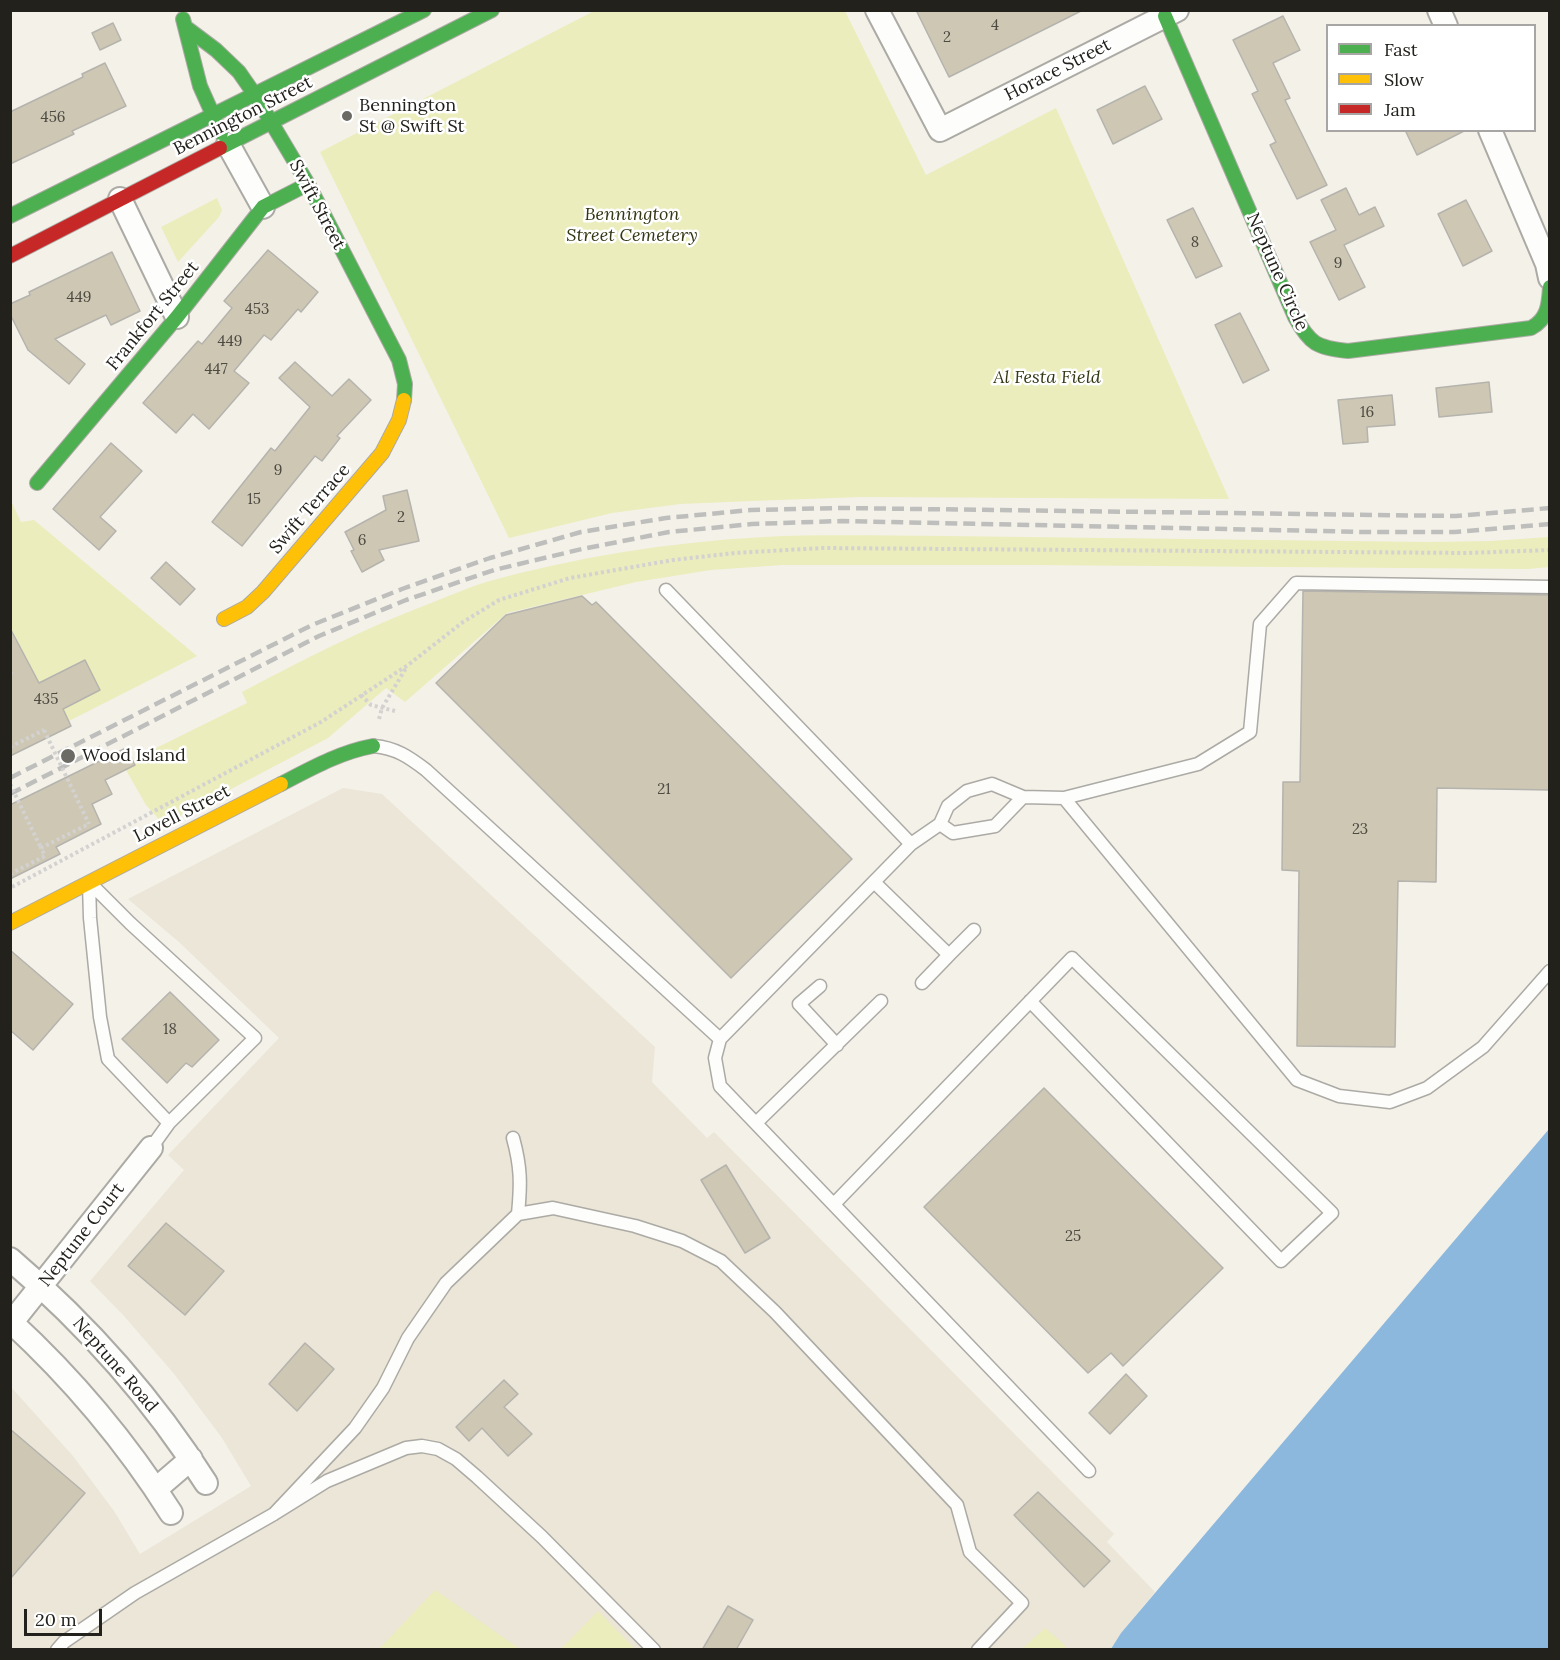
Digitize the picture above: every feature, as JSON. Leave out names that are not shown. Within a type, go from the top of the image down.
[{"type":"street","name":"Swift Street","points":[[179,10],[188,29],[198,82],[212,116],[263,207]]},
{"type":"street","name":"Bennington Street","points":[[10,256],[39,222],[212,116],[424,10]]},
{"type":"street","name":"Bennington Street","points":[[10,216],[39,222],[120,199],[492,10]]},
{"type":"street","name":"Horace Street","points":[[877,10],[940,130],[1171,13]]},
{"type":"street","points":[[1439,10],[1445,24]]},
{"type":"street","name":"Neptune Circle","points":[[1171,13],[1295,317],[1306,339],[1319,349],[1348,351],[1531,328],[1540,324],[1546,314],[1550,287]]},
{"type":"street","name":"Swift Street","points":[[188,29],[239,72],[308,184],[399,360],[405,384],[403,405]]},
{"type":"street","points":[[1491,132],[1547,264],[1550,278]]},
{"type":"street","name":"Frankfort Street","points":[[37,483],[177,317],[263,207],[308,184]]},
{"type":"street","points":[[120,199],[177,317]]},
{"type":"street","name":"Swift Terrace","points":[[224,619],[247,607],[263,592],[382,453],[396,429],[403,405]]},
{"type":"street","name":"Lovell Street","points":[[10,922],[328,760],[373,746]]},
{"type":"street","name":"Neptune Court","points":[[11,1321],[42,1286],[151,1148]]},
{"type":"street","name":"Neptune Road","points":[[10,1259],[42,1286],[104,1349],[146,1398],[206,1483]]},
{"type":"street","points":[[11,1321],[69,1379],[116,1434],[171,1513]]},
{"type":"street","points":[[156,1489],[191,1459]]},
{"type":"lane","points":[[1089,1471],[720,1086],[715,1058],[720,1039],[912,844],[940,824],[948,807],[967,791],[992,784],[1023,797],[1064,798],[1198,764],[1250,732],[1260,624],[1296,583],[1550,587]]},
{"type":"lane","points":[[666,590],[912,844]]},
{"type":"lane","points":[[373,746],[405,754],[426,770],[720,1039]]},
{"type":"lane","points":[[940,824],[953,833],[995,826],[1023,797]]},
{"type":"lane","points":[[1064,798],[1297,1080],[1339,1096],[1390,1102],[1427,1088],[1483,1047],[1550,971]]},
{"type":"lane","points":[[89,881],[90,918],[100,1017],[108,1059],[169,1123]]},
{"type":"lane","points":[[89,881],[138,930],[255,1038],[169,1123],[151,1148]]},
{"type":"lane","points":[[874,882],[949,955]]},
{"type":"lane","points":[[922,983],[974,930]]},
{"type":"lane","points":[[834,1204],[1030,1001],[1072,958],[1332,1213],[1281,1261],[1030,1001]]},
{"type":"lane","points":[[820,986],[799,1004],[837,1045]]},
{"type":"lane","points":[[756,1123],[882,1001]]},
{"type":"lane","points":[[513,1138],[520,1162],[521,1184],[518,1214]]},
{"type":"lane","points":[[274,1514],[355,1428],[383,1388],[408,1338],[446,1283],[518,1214],[553,1208],[635,1226],[682,1241],[721,1261],[752,1290],[957,1504],[970,1552],[1022,1603],[978,1650]]},
{"type":"lane","points":[[57,1650],[64,1642],[135,1593],[327,1481],[406,1448],[422,1446],[438,1449],[456,1459],[542,1537],[654,1650]]},
{"type":"path","points":[[11,885],[321,722],[408,665],[484,608],[525,590],[570,578],[674,560],[735,553],[822,548],[1466,553],[1550,550]]},
{"type":"path","points":[[373,746],[382,708],[408,665]]},
{"type":"path","points":[[361,695],[371,705],[395,711]]},
{"type":"path","points":[[10,747],[44,730],[89,824],[41,848]]},
{"type":"path","points":[[10,784],[45,856],[10,874]]},
{"type":"shaded area","points":[[343,788],[382,794],[655,1047],[652,1082],[707,1138],[714,1132],[1114,1534],[1107,1542],[1155,1592],[1121,1633],[1111,1650],[11,1649],[10,1386],[73,1456],[114,1511],[140,1554],[251,1486],[222,1438],[175,1375],[90,1281],[184,1170],[168,1155],[279,1038],[179,942],[128,899]]},
{"type":"green space","name":"Bennington Street Cemetery","points":[[594,11],[845,11],[926,175],[1056,108],[1229,499],[860,497],[680,504],[612,513],[509,538],[320,152]]},
{"type":"green space","points":[[217,198],[222,210],[219,217],[178,262],[161,227]]},
{"type":"green space","points":[[10,499],[21,522],[34,520],[197,656],[69,721],[62,709],[100,690],[85,660],[39,683],[11,628]]},
{"type":"green space","points":[[832,535],[1427,542],[1549,537],[1549,567],[1528,569],[783,565],[711,570],[636,582],[507,613],[405,702],[386,688],[328,738],[161,826],[126,770],[132,760],[247,703],[242,692],[335,644],[486,582],[589,558],[729,539]]},
{"type":"green space","points":[[435,1590],[520,1649],[379,1649]]},
{"type":"green space","points":[[598,1611],[635,1649],[561,1649]]},
{"type":"green space","points":[[1045,1628],[1066,1646],[1064,1649],[1022,1649]]},
{"type":"water","points":[[1549,1129],[1549,1649],[1111,1649],[1121,1633]]},
{"type":"building","points":[[916,10],[1083,10],[949,77]]},
{"type":"building","points":[[1283,16],[1300,50],[1273,63],[1290,98],[1285,100],[1327,185],[1297,199],[1270,145],[1276,142],[1252,94],[1258,91],[1233,40]]},
{"type":"building","points":[[113,23],[121,40],[100,50],[92,33]]},
{"type":"building","points":[[105,63],[126,106],[10,164],[10,112],[83,77],[82,74]]},
{"type":"building","points":[[1145,86],[1162,119],[1113,144],[1097,110]]},
{"type":"building","points":[[1406,132],[1462,132],[1417,155]]},
{"type":"building","points":[[1346,188],[1359,215],[1375,207],[1384,226],[1344,245],[1365,287],[1339,300],[1310,242],[1336,230],[1321,200]]},
{"type":"building","points":[[1466,200],[1492,251],[1463,266],[1438,214]]},
{"type":"building","points":[[1193,208],[1222,266],[1196,278],[1167,220]]},
{"type":"building","points":[[268,250],[318,292],[301,312],[298,309],[271,340],[264,335],[234,371],[249,383],[209,429],[193,414],[176,433],[143,403],[198,341],[202,344],[232,308],[224,301]]},
{"type":"building","points":[[112,252],[140,311],[111,325],[106,315],[55,339],[85,364],[69,384],[28,350],[10,314],[10,304],[30,295],[29,292]]},
{"type":"building","points":[[1240,313],[1269,370],[1243,383],[1215,325]]},
{"type":"building","points":[[295,362],[332,396],[349,379],[371,400],[337,436],[340,438],[322,461],[315,456],[242,546],[212,522],[271,448],[275,451],[310,407],[279,378]]},
{"type":"building","points":[[1489,382],[1492,412],[1439,417],[1436,388]]},
{"type":"building","points":[[1392,395],[1395,425],[1367,427],[1368,442],[1343,444],[1338,400]]},
{"type":"building","points":[[111,443],[142,471],[100,517],[116,531],[99,550],[53,509]]},
{"type":"building","points":[[407,490],[419,541],[379,550],[384,560],[362,572],[351,551],[354,550],[345,532],[386,510],[383,496]]},
{"type":"building","points":[[166,562],[195,589],[180,605],[151,578]]},
{"type":"building","points":[[1303,591],[1550,595],[1550,790],[1437,788],[1436,882],[1398,881],[1395,1047],[1297,1046],[1299,871],[1282,870],[1283,782],[1300,782]]},
{"type":"building","points":[[582,596],[592,605],[596,602],[852,859],[731,978],[436,683],[506,615]]},
{"type":"building","points":[[10,628],[39,683],[85,660],[100,690],[63,709],[71,726],[10,756]]},
{"type":"building","points":[[126,748],[135,765],[105,780],[112,794],[92,804],[101,824],[56,847],[60,854],[10,879],[10,805]]},
{"type":"building","points":[[10,950],[73,1004],[33,1050],[10,1030]]},
{"type":"building","points":[[170,992],[219,1040],[192,1067],[186,1063],[167,1083],[122,1039]]},
{"type":"building","points":[[1044,1088],[1223,1268],[1123,1366],[1111,1353],[1088,1373],[924,1207]]},
{"type":"building","points":[[726,1165],[770,1238],[745,1253],[701,1180]]},
{"type":"building","points":[[166,1223],[224,1271],[185,1315],[128,1266]]},
{"type":"building","points":[[305,1343],[334,1369],[297,1411],[269,1384]]},
{"type":"building","points":[[1126,1374],[1147,1396],[1110,1434],[1089,1413]]},
{"type":"building","points":[[504,1380],[518,1394],[504,1407],[532,1434],[508,1456],[482,1428],[469,1441],[456,1427]]},
{"type":"building","points":[[10,1429],[85,1493],[10,1579]]},
{"type":"building","points":[[1038,1492],[1110,1561],[1084,1587],[1014,1515]]},
{"type":"building","points":[[728,1606],[753,1620],[736,1650],[702,1650]]},
{"type":"railway","points":[[10,778],[312,625],[402,589],[490,558],[581,532],[666,518],[751,510],[841,508],[1456,516],[1550,508]]},
{"type":"railway","points":[[10,794],[319,636],[406,600],[494,570],[582,549],[669,532],[752,524],[842,521],[1365,532],[1455,532],[1550,524]]},
{"type":"traffic: fast","points":[[10,216],[424,10]]},
{"type":"traffic: fast","points":[[220,148],[492,10]]},
{"type":"traffic: fast","points":[[1165,16],[1295,317],[1310,339],[1322,346],[1348,351],[1531,328],[1544,316],[1550,287]]},
{"type":"traffic: fast","points":[[183,19],[200,86],[221,133]]},
{"type":"traffic: fast","points":[[188,29],[216,50],[239,72],[308,184],[399,360],[405,384],[404,400]]},
{"type":"traffic: fast","points":[[37,483],[177,317],[263,207],[308,184]]},
{"type":"traffic: fast","points":[[281,784],[337,757],[373,746]]},
{"type":"traffic: slow","points":[[224,619],[247,607],[263,592],[382,453],[399,420],[404,400]]},
{"type":"traffic: slow","points":[[10,923],[281,784]]},
{"type":"traffic: jam","points":[[10,256],[220,148]]},
{"type":"place","name":"Bennington St @ Swift St","points":[[347,116]]},
{"type":"place","name":"Wood Island","points":[[68,756]]},
{"type":"park label","name":"Al Festa Field","points":[[1047,378]]}]
